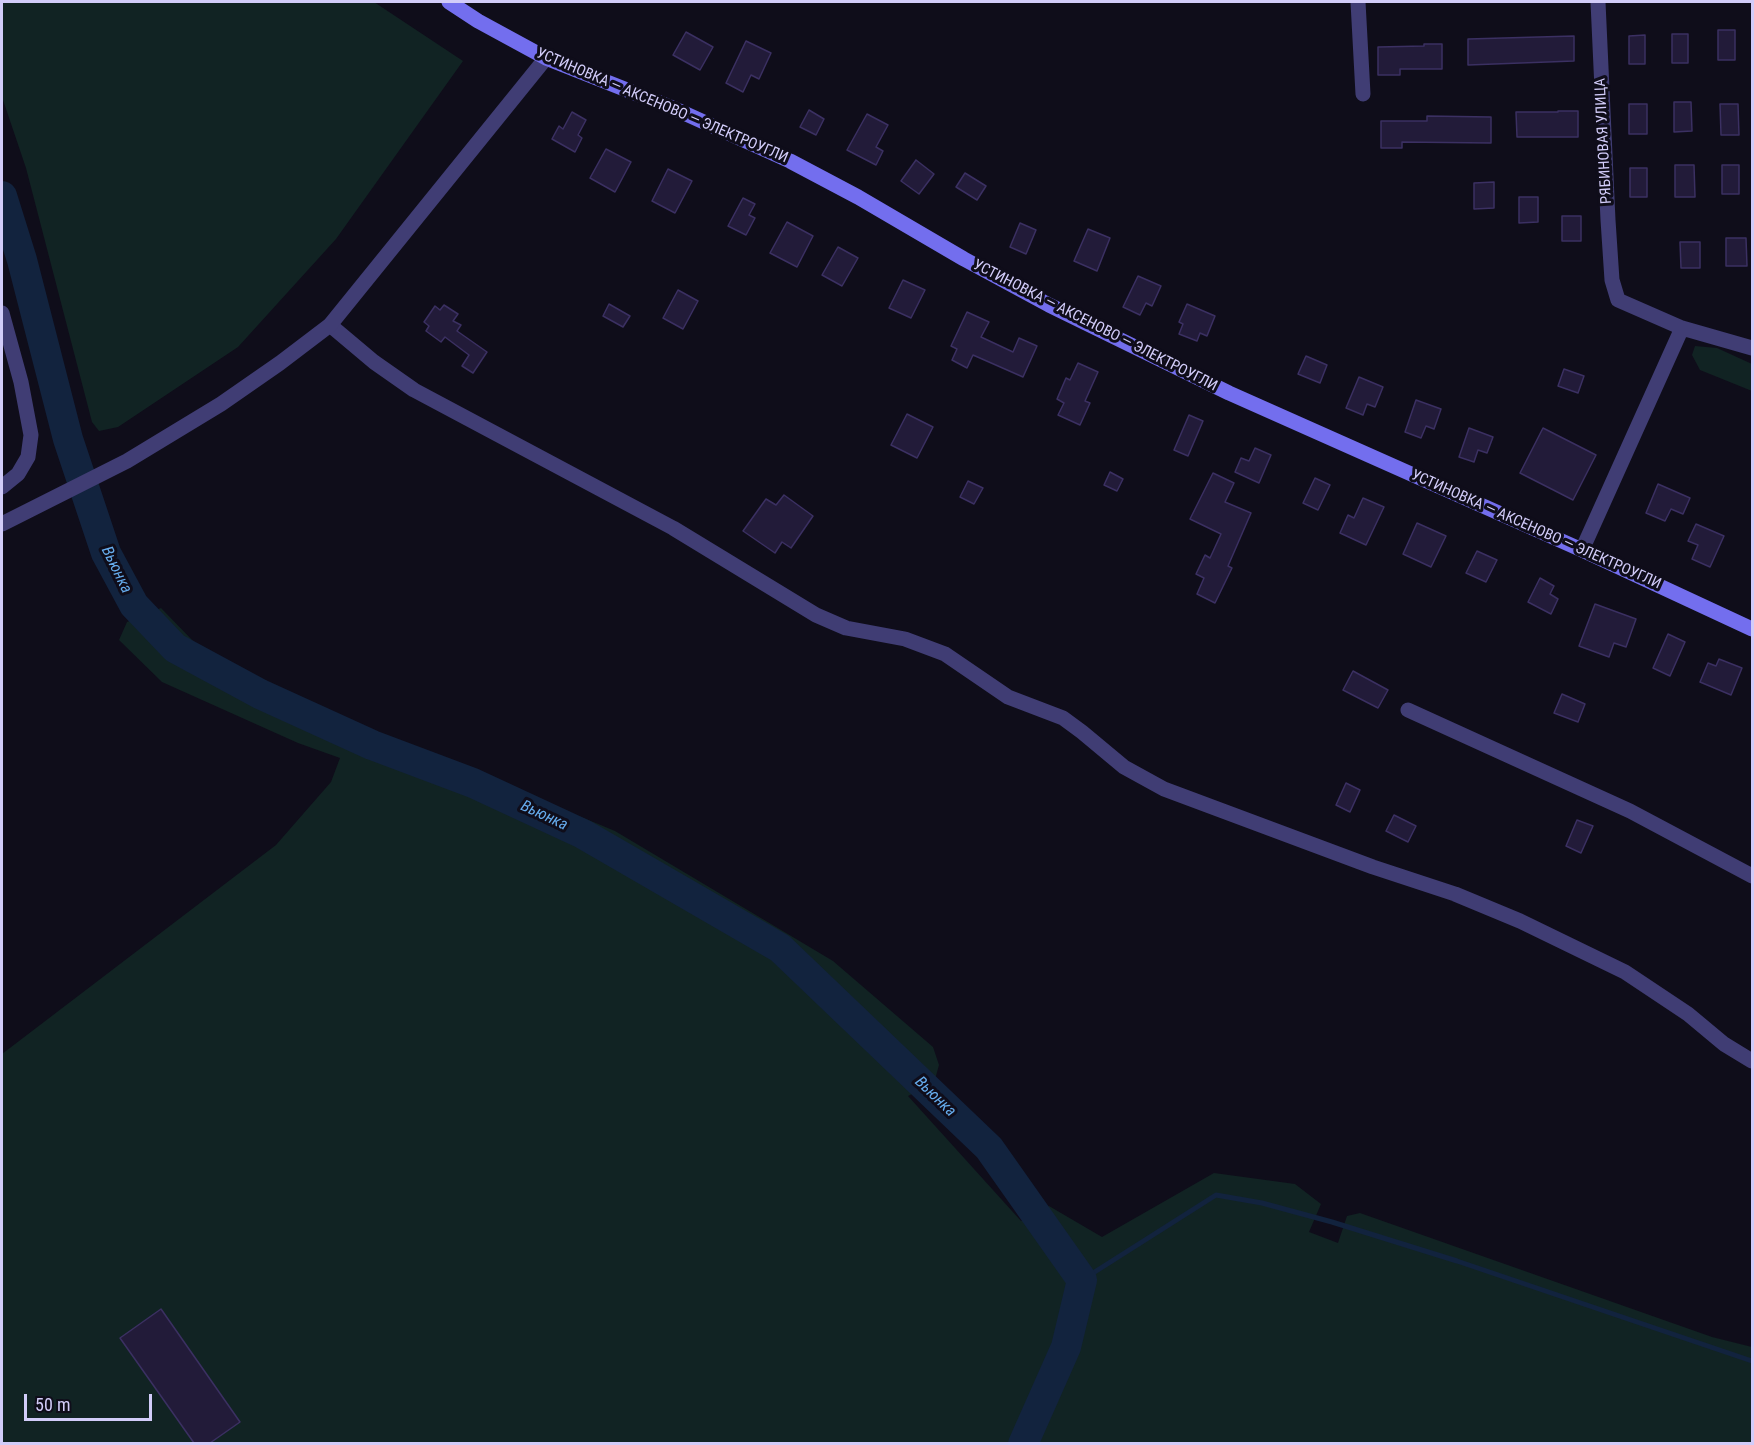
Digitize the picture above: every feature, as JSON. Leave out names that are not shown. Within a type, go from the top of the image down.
[{"type":"main road","name":"УСТИНОВКА — АКСЕНОВО — ЭЛЕКТРОУГЛИ","points":[[449,2],[478,21],[546,57],[675,109],[790,161],[858,197],[974,264],[1102,331],[1229,393],[1752,628]]},
{"type":"street","points":[[1358,2],[1363,94]]},
{"type":"street","name":"РЯБИНОВАЯ УЛИЦА","points":[[1598,2],[1600,87],[1612,280],[1618,300],[1682,328]]},
{"type":"street","points":[[2,524],[127,461],[221,404],[330,325],[546,57]]},
{"type":"street","points":[[2,313],[21,382],[31,435],[28,457],[18,474],[2,487]]},
{"type":"street","points":[[330,325],[374,362],[414,390],[673,528],[816,615],[846,628],[905,639],[945,654],[1008,697],[1062,718],[1124,767],[1164,789],[1372,867],[1455,894],[1520,921],[1625,972],[1688,1014],[1724,1044],[1752,1061]]},
{"type":"street","points":[[1582,550],[1682,328],[1752,348]]},
{"type":"street","points":[[1408,710],[1630,811],[1752,876]]},
{"type":"shaded area","points":[[2,2],[374,2],[463,61],[336,239],[238,347],[118,427],[99,431],[92,422],[26,168],[2,97]]},
{"type":"shaded area","points":[[1695,346],[1717,348],[1752,364],[1752,391],[1700,370],[1692,355]]},
{"type":"shaded area","points":[[161,608],[194,642],[275,690],[615,831],[833,961],[933,1047],[939,1065],[934,1083],[908,1096],[1021,1221],[1049,1206],[1102,1237],[1214,1173],[1295,1184],[1321,1204],[1309,1232],[1338,1243],[1347,1216],[1360,1213],[1712,1337],[1752,1347],[1752,1443],[2,1444],[2,1054],[276,845],[331,782],[340,758],[298,743],[162,682],[119,640],[127,622]]},
{"type":"building","points":[[1718,30],[1735,30],[1735,60],[1718,60]]},
{"type":"building","points":[[686,32],[713,47],[700,70],[673,55]]},
{"type":"building","points":[[1672,34],[1688,34],[1688,63],[1672,63]]},
{"type":"building","points":[[1645,35],[1645,64],[1629,64],[1629,36]]},
{"type":"building","points":[[1574,36],[1574,61],[1468,65],[1468,39]]},
{"type":"building","points":[[746,41],[771,53],[759,79],[751,75],[743,92],[726,83]]},
{"type":"building","points":[[1424,44],[1442,44],[1442,69],[1400,69],[1400,75],[1378,75],[1378,47],[1424,46]]},
{"type":"building","points":[[1674,102],[1691,102],[1692,131],[1674,132]]},
{"type":"building","points":[[1629,104],[1647,104],[1647,134],[1629,134]]},
{"type":"building","points":[[1720,104],[1738,104],[1739,135],[1721,135]]},
{"type":"building","points":[[809,110],[824,119],[816,135],[800,127]]},
{"type":"building","points":[[1578,111],[1578,137],[1517,137],[1516,112]]},
{"type":"building","points":[[572,112],[586,120],[578,135],[582,138],[575,152],[552,139],[559,126],[563,129]]},
{"type":"building","points":[[867,114],[888,125],[876,147],[883,151],[876,165],[847,150]]},
{"type":"building","points":[[1427,116],[1491,117],[1491,143],[1402,142],[1402,148],[1381,148],[1381,121],[1427,121]]},
{"type":"building","points":[[606,149],[631,162],[615,192],[590,178]]},
{"type":"building","points":[[916,160],[934,174],[919,194],[901,181]]},
{"type":"building","points":[[1675,165],[1694,165],[1695,197],[1675,197]]},
{"type":"building","points":[[1722,165],[1739,165],[1739,194],[1722,194]]},
{"type":"building","points":[[1630,168],[1647,168],[1647,197],[1630,197]]},
{"type":"building","points":[[668,169],[692,181],[675,213],[652,201]]},
{"type":"building","points":[[965,173],[986,186],[977,200],[956,187]]},
{"type":"building","points":[[1494,182],[1494,208],[1474,209],[1474,183]]},
{"type":"building","points":[[1519,197],[1538,197],[1538,222],[1519,223]]},
{"type":"building","points":[[743,198],[755,204],[749,215],[755,218],[746,235],[728,226]]},
{"type":"building","points":[[1562,216],[1581,216],[1581,241],[1562,241]]},
{"type":"building","points":[[787,222],[813,236],[797,267],[770,253]]},
{"type":"building","points":[[1020,223],[1036,230],[1026,254],[1010,247]]},
{"type":"building","points":[[1088,229],[1110,238],[1097,271],[1074,261]]},
{"type":"building","points":[[1726,238],[1746,238],[1747,266],[1726,266]]},
{"type":"building","points":[[1680,242],[1700,242],[1700,268],[1681,268]]},
{"type":"building","points":[[838,247],[858,258],[842,286],[822,275]]},
{"type":"building","points":[[1138,276],[1161,286],[1152,306],[1146,303],[1140,315],[1123,307]]},
{"type":"building","points":[[903,280],[925,290],[911,318],[889,308]]},
{"type":"building","points":[[678,290],[698,301],[683,329],[663,318]]},
{"type":"building","points":[[609,304],[630,316],[623,327],[603,316]]},
{"type":"building","points":[[1187,304],[1215,316],[1207,336],[1200,333],[1197,341],[1179,334],[1183,324],[1179,322]]},
{"type":"building","points":[[444,305],[458,314],[453,321],[461,325],[457,331],[487,352],[473,373],[462,366],[469,355],[445,337],[441,342],[426,331],[429,326],[424,322],[435,306],[440,310]]},
{"type":"building","points":[[967,312],[989,322],[981,337],[1013,352],[1019,338],[1037,346],[1023,377],[973,355],[967,368],[952,360],[957,349],[951,346]]},
{"type":"building","points":[[1306,356],[1327,365],[1320,383],[1298,374]]},
{"type":"building","points":[[1078,363],[1098,372],[1085,401],[1090,403],[1080,425],[1058,415],[1064,403],[1057,399],[1066,378],[1070,380]]},
{"type":"building","points":[[1564,369],[1584,376],[1578,393],[1558,386]]},
{"type":"building","points":[[1359,377],[1383,387],[1375,407],[1367,404],[1363,415],[1346,408]]},
{"type":"building","points":[[1416,400],[1441,409],[1434,429],[1426,426],[1421,438],[1405,432]]},
{"type":"building","points":[[907,414],[933,427],[917,458],[891,445]]},
{"type":"building","points":[[1189,415],[1203,421],[1188,456],[1174,450]]},
{"type":"building","points":[[1469,428],[1493,437],[1487,453],[1478,450],[1474,462],[1459,457]]},
{"type":"building","points":[[1543,428],[1596,455],[1573,500],[1520,473]]},
{"type":"building","points":[[1255,448],[1271,455],[1259,483],[1235,472],[1241,458],[1249,461]]},
{"type":"building","points":[[1110,472],[1123,479],[1117,491],[1104,485]]},
{"type":"building","points":[[1213,473],[1234,483],[1225,502],[1251,513],[1228,566],[1232,568],[1215,603],[1197,594],[1204,578],[1196,574],[1205,555],[1210,558],[1221,534],[1190,519]]},
{"type":"building","points":[[1315,478],[1330,485],[1318,510],[1303,503]]},
{"type":"building","points":[[968,481],[983,488],[974,504],[960,497]]},
{"type":"building","points":[[1658,484],[1690,498],[1683,514],[1671,509],[1665,521],[1646,513]]},
{"type":"building","points":[[784,495],[813,516],[791,548],[782,542],[775,553],[743,531],[766,499],[776,505]]},
{"type":"building","points":[[1363,498],[1384,507],[1366,545],[1340,533],[1348,515],[1354,518]]},
{"type":"building","points":[[1417,523],[1446,536],[1431,567],[1403,554]]},
{"type":"building","points":[[1696,524],[1724,536],[1710,567],[1692,559],[1698,545],[1688,541]]},
{"type":"building","points":[[1477,551],[1497,560],[1486,582],[1466,573]]},
{"type":"building","points":[[1540,578],[1554,586],[1550,594],[1558,599],[1551,614],[1528,602]]},
{"type":"building","points":[[1595,604],[1636,619],[1626,647],[1614,643],[1609,657],[1579,646]]},
{"type":"building","points":[[1668,634],[1685,642],[1670,676],[1653,668]]},
{"type":"building","points":[[1719,659],[1742,668],[1731,695],[1700,682],[1708,663],[1716,666]]},
{"type":"building","points":[[1353,671],[1388,690],[1378,708],[1343,690]]},
{"type":"building","points":[[1562,694],[1585,704],[1578,722],[1554,713]]},
{"type":"building","points":[[1346,783],[1360,790],[1350,812],[1336,805]]},
{"type":"building","points":[[1394,815],[1416,826],[1408,842],[1386,831]]},
{"type":"building","points":[[1577,820],[1593,826],[1581,853],[1566,846]]},
{"type":"building","points":[[161,1309],[240,1422],[210,1443],[194,1443],[120,1338]]},
{"type":"waterway","name":"Вьюнка","points":[[2,196],[22,260],[68,439],[106,553],[134,605],[175,648],[260,694],[372,745],[473,783],[583,834],[780,948],[989,1148],[1082,1280],[1066,1347],[1023,1444]]},
{"type":"waterway","points":[[1082,1280],[1216,1195],[1262,1203],[1332,1222],[1457,1261],[1752,1361]]}]
